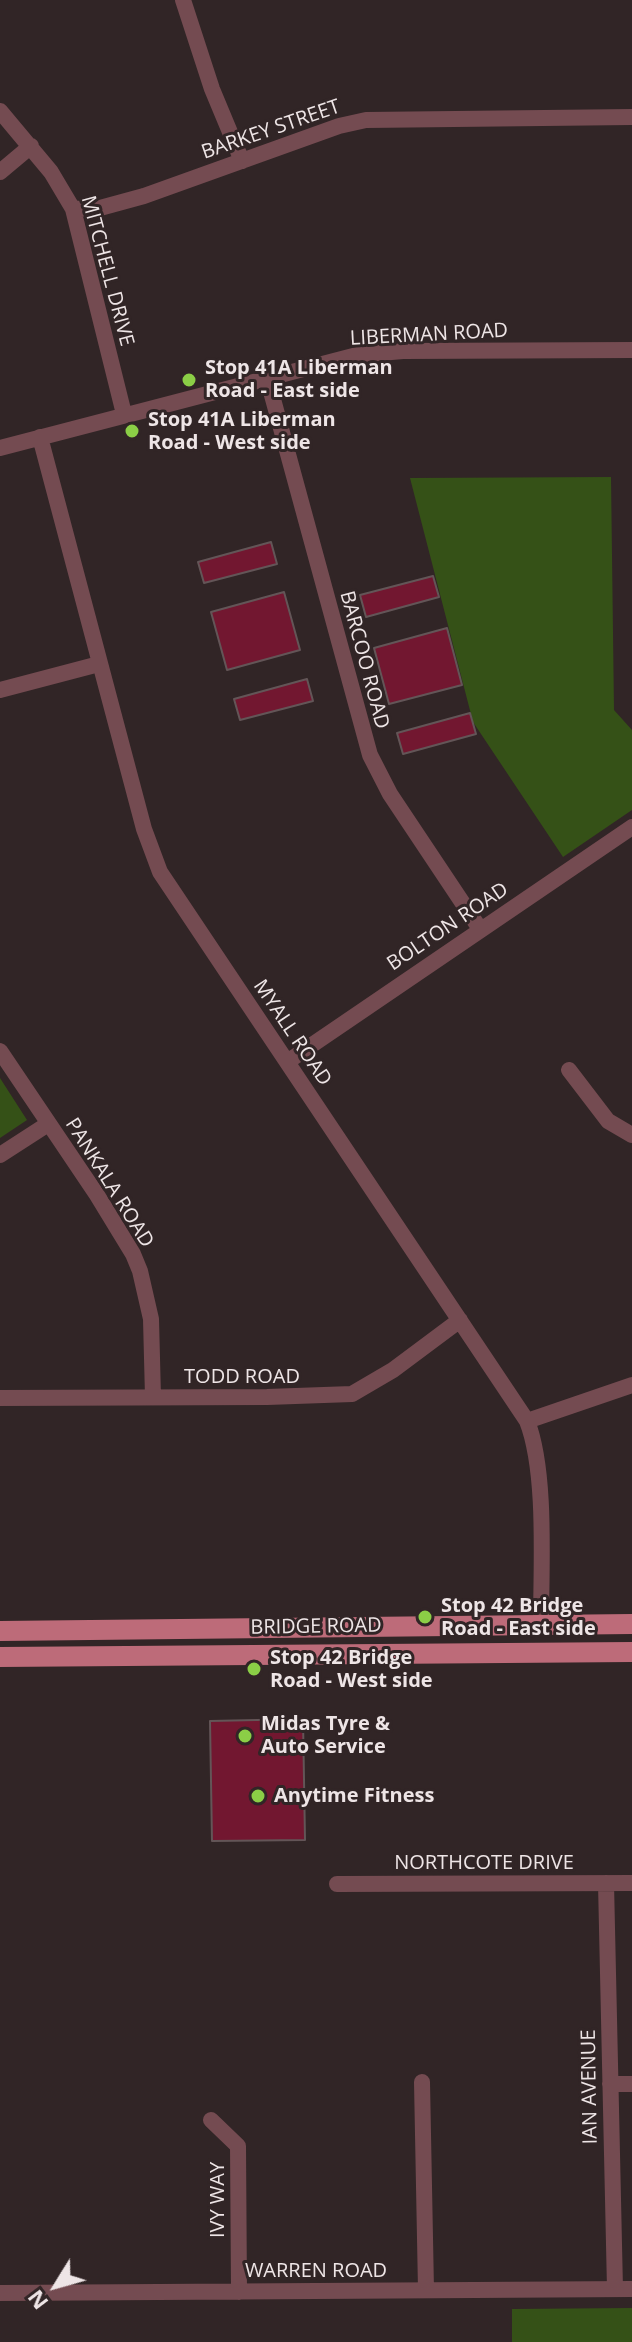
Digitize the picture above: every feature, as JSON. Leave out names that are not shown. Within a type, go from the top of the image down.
[{"type":"main road","name":"BRIDGE ROAD","points":[[0,1631],[632,1624]]},
{"type":"main road","points":[[541,1625],[542,1652]]},
{"type":"main road","name":"BRIDGE ROAD","points":[[0,1657],[632,1652]]},
{"type":"street","points":[[183,0],[212,89],[242,161]]},
{"type":"street","name":"MITCHELL DRIVE","points":[[0,111],[60,184],[73,209],[124,414]]},
{"type":"street","name":"BARKEY STREET","points":[[73,209],[110,206],[339,126],[366,120],[632,117]]},
{"type":"street","points":[[0,172],[31,146]]},
{"type":"street","name":"LIBERMAN ROAD","points":[[0,448],[342,358],[377,353],[632,350]]},
{"type":"street","name":"BARCOO ROAD","points":[[267,377],[370,755],[390,794],[480,929]]},
{"type":"street","name":"MYALL ROAD","points":[[40,437],[144,829],[160,872],[527,1421],[534,1439],[538,1466],[541,1625]]},
{"type":"street","points":[[0,690],[99,664]]},
{"type":"street","name":"BOLTON ROAD","points":[[287,1062],[632,827]]},
{"type":"street","name":"PANKALA ROAD","points":[[0,1051],[114,1221],[140,1271],[151,1319],[153,1397]]},
{"type":"street","points":[[569,1070],[608,1121],[632,1135]]},
{"type":"street","points":[[0,1155],[48,1124]]},
{"type":"street","name":"TODD ROAD","points":[[0,1398],[352,1394],[393,1370],[460,1320]]},
{"type":"street","points":[[527,1421],[632,1385]]},
{"type":"street","name":"IAN AVENUE","points":[[606,1883],[610,2084],[623,2289]]},
{"type":"street","name":"NORTHCOTE DRIVE","points":[[337,1884],[632,1883]]},
{"type":"street","points":[[422,2082],[426,2290]]},
{"type":"street","points":[[610,2084],[632,2084]]},
{"type":"street","name":"IVY WAY","points":[[211,2120],[238,2146],[239,2292]]},
{"type":"street","name":"WARREN ROAD","points":[[0,2293],[623,2289]]},
{"type":"green space","points":[[611,477],[614,710],[632,730],[632,810],[563,857],[473,722],[410,478]]},
{"type":"green space","points":[[0,1078],[27,1120],[0,1138]]},
{"type":"green space","points":[[632,2308],[632,2342],[512,2342],[512,2309]]},
{"type":"building","points":[[271,542],[277,564],[204,583],[198,562]]},
{"type":"building","points":[[433,576],[439,597],[366,617],[360,595]]},
{"type":"building","points":[[284,592],[300,650],[227,670],[211,612]]},
{"type":"building","points":[[447,628],[462,685],[389,704],[374,648]]},
{"type":"building","points":[[307,679],[313,701],[240,720],[234,699]]},
{"type":"building","points":[[470,713],[476,734],[403,754],[397,733]]},
{"type":"building","name":"Anytime Fitness","points":[[303,1719],[305,1840],[212,1841],[210,1721]]},
{"type":"place","name":"Stop 41A Liberman Road - East side","points":[[189,380]]},
{"type":"place","name":"Stop 41A Liberman Road - West side","points":[[132,431]]},
{"type":"place","name":"Stop 42 Bridge Road - East side","points":[[425,1617]]},
{"type":"place","name":"Stop 42 Bridge Road - West side","points":[[254,1669]]},
{"type":"place","name":"Midas Tyre & Auto Service","points":[[245,1736]]},
{"type":"place","name":"Anytime Fitness","points":[[258,1796]]}]
